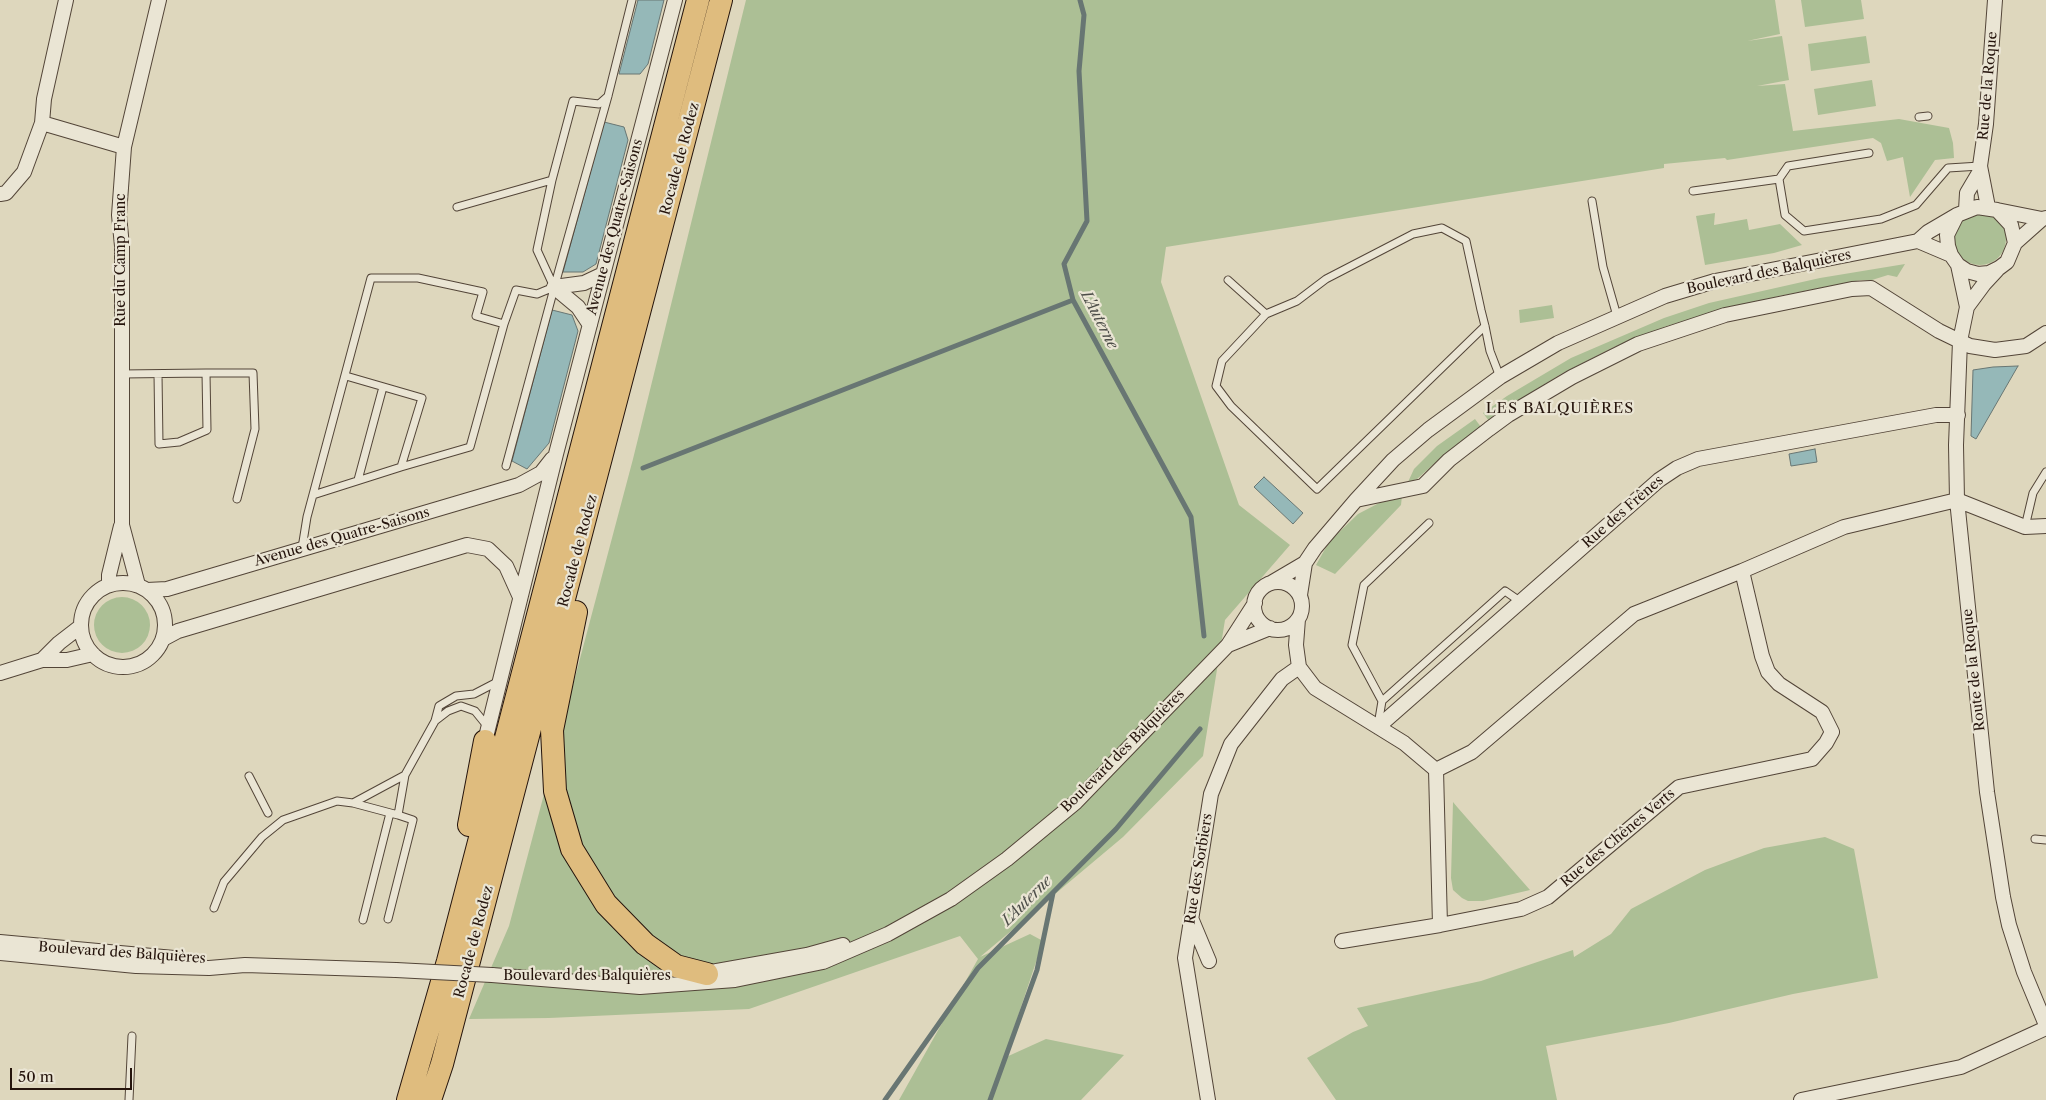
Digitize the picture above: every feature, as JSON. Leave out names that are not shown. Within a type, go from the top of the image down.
[{"type":"highway","name":"Rocade de Rodez","points":[[408,1100],[448,962],[698,0]]},
{"type":"highway","name":"Rocade de Rodez","points":[[430,1100],[442,1064],[722,0]]},
{"type":"highway","points":[[580,544],[583,581],[552,730],[555,791],[572,849],[606,904],[645,944],[676,966],[707,974]]},
{"type":"highway","points":[[448,962],[467,835],[487,734]]},
{"type":"street","points":[[0,194],[6,192],[24,172],[42,124],[44,99],[66,0]]},
{"type":"street","name":"Rue du Camp Franc","points":[[109,585],[109,575],[122,525],[122,246],[119,215],[124,147],[159,0]]},
{"type":"street","name":"Avenue des Quatre-Saisons","points":[[487,734],[556,454],[675,0]]},
{"type":"street","name":"Rue de la Roque","points":[[1962,212],[1966,193],[1980,168],[1986,124],[1995,0]]},
{"type":"street","points":[[42,124],[124,147]]},
{"type":"street","name":"Rue de la Roque","points":[[1980,168],[1992,208]]},
{"type":"street","points":[[1954,260],[1948,246],[1947,235],[1962,212],[1977,207],[1992,208],[2044,219]]},
{"type":"street","points":[[1992,208],[2011,225],[2015,243]]},
{"type":"street","name":"Boulevard des Balquières","points":[[1300,596],[1305,563],[1315,548],[1393,460],[1428,430],[1500,377],[1558,343],[1665,296],[1715,281],[1918,241],[1928,232],[1962,212]]},
{"type":"street","points":[[1918,241],[1954,260],[1967,271],[1978,274],[1989,273],[2007,262],[2015,243],[2044,219]]},
{"type":"street","name":"Route de la Roque","points":[[1954,260],[1967,307]]},
{"type":"street","name":"Route de la Roque","points":[[1801,1100],[1961,1068],[2045,1021],[2024,972],[2009,925],[2003,897],[1986,782],[1957,500],[1960,341],[1967,307],[1999,268]]},
{"type":"street","points":[[554,287],[584,283],[603,274]]},
{"type":"street","points":[[554,287],[578,307],[590,325]]},
{"type":"street","points":[[1356,500],[1423,486],[1449,460],[1502,419],[1572,377],[1638,344],[1725,316],[1870,288],[1939,331],[1970,346],[1995,350],[2026,346],[2046,333]]},
{"type":"street","name":"Rue des Frênes","points":[[1378,727],[1659,480],[1677,468],[1698,459],[1936,415],[1958,415]]},
{"type":"street","name":"Avenue des Quatre-Saisons","points":[[142,588],[167,588],[519,485],[542,473],[556,454]]},
{"type":"street","points":[[1436,770],[1472,752],[1634,614],[1742,571],[1844,527],[1957,500],[2025,527],[2046,526]]},
{"type":"street","name":"Rue du Camp Franc","points":[[122,525],[142,588]]},
{"type":"street","points":[[162,639],[178,631],[467,545],[488,549],[506,566],[520,597]]},
{"type":"street","name":"Boulevard des Balquières","points":[[1271,583],[1305,563]]},
{"type":"street","name":"Rue des Chênes Verts","points":[[1342,940],[1440,925],[1521,909],[1548,897],[1679,787],[1812,759],[1826,743],[1832,732],[1822,712],[1778,684],[1768,672],[1762,656],[1742,571]]},
{"type":"street","points":[[1296,645],[1258,618],[1255,603],[1260,591],[1271,583],[1278,582],[1290,586],[1300,596],[1302,608],[1298,619],[1296,645],[1299,667],[1316,688],[1404,743],[1436,770],[1440,925]]},
{"type":"street","points":[[128,583],[142,588],[155,597],[164,617],[165,628],[162,639],[154,652],[142,662],[131,666],[119,667],[107,664],[92,654],[84,641],[81,626],[83,611],[88,601],[96,593],[109,585],[128,583]]},
{"type":"street","name":"Boulevard des Balquières","points":[[0,953],[136,966],[209,968],[245,965],[396,970],[492,975],[640,987],[735,980],[823,962],[888,934],[951,899],[1007,858],[1076,802],[1228,645],[1255,603]]},
{"type":"street","points":[[1273,629],[1288,627],[1298,619]]},
{"type":"street","points":[[42,660],[59,643],[81,626]]},
{"type":"street","name":"Boulevard des Balquières","points":[[1228,645],[1273,629]]},
{"type":"street","points":[[0,674],[42,660],[67,660],[92,654]]},
{"type":"street","name":"Rue des Sorbiers","points":[[1208,1100],[1185,958],[1211,794],[1231,744],[1282,679],[1299,667]]},
{"type":"street","points":[[1191,918],[1209,961]]},
{"type":"street","name":"Boulevard des Balquières","points":[[492,975],[638,978],[707,974],[807,955],[888,934]]},
{"type":"street","name":"Boulevard des Balquières","points":[[0,942],[152,956],[210,959],[245,965]]},
{"type":"lane","points":[[506,466],[608,96],[632,0]]},
{"type":"lane","points":[[554,287],[537,250],[552,180],[573,101],[599,104],[608,96]]},
{"type":"lane","points":[[1919,117],[1928,116]]},
{"type":"lane","points":[[1869,153],[1788,166],[1779,179],[1786,215],[1804,230],[1881,220],[1916,205],[1948,168],[1980,168]]},
{"type":"lane","points":[[1692,190],[1779,179]]},
{"type":"lane","points":[[457,207],[552,180]]},
{"type":"lane","points":[[1592,201],[1603,267],[1617,316]]},
{"type":"lane","points":[[1485,326],[1317,489],[1231,406],[1216,386],[1222,360],[1266,314],[1297,301],[1326,279],[1413,234],[1442,228],[1466,241],[1485,326],[1490,351],[1500,377]]},
{"type":"lane","points":[[302,548],[313,495],[371,278],[418,278],[483,292],[476,316],[504,324]]},
{"type":"lane","points":[[1228,280],[1266,314]]},
{"type":"lane","points":[[313,495],[470,447],[504,324],[516,290],[537,294],[554,287]]},
{"type":"lane","points":[[158,374],[159,444],[179,442],[208,430],[206,373]]},
{"type":"lane","points":[[122,374],[253,373],[255,429],[237,499]]},
{"type":"lane","points":[[346,376],[422,398],[401,467]]},
{"type":"lane","points":[[358,480],[383,387]]},
{"type":"lane","points":[[2025,527],[2033,493],[2046,472]]},
{"type":"lane","points":[[1378,727],[1382,701],[1352,645],[1364,585],[1429,522]]},
{"type":"lane","points":[[1382,701],[1505,591],[1521,602]]},
{"type":"lane","points":[[363,920],[405,775],[435,721],[439,706],[446,700],[456,696],[474,694],[499,681]]},
{"type":"lane","points":[[435,721],[461,706],[475,711],[487,734]]},
{"type":"lane","points":[[353,803],[405,775]]},
{"type":"lane","points":[[249,776],[268,813]]},
{"type":"lane","points":[[214,908],[224,882],[262,837],[284,820],[337,801],[353,803],[413,820],[388,919]]},
{"type":"lane","points":[[2035,839],[2046,840]]},
{"type":"lane","points":[[129,1100],[132,1036]]},
{"type":"green space","points":[[746,0],[1775,0],[1780,34],[1747,41],[1782,36],[1789,80],[1757,86],[1785,84],[1793,131],[1899,119],[1949,128],[1954,158],[1935,160],[1910,197],[1903,157],[1887,161],[1881,143],[1873,138],[1727,160],[1725,158],[1664,164],[1664,168],[1166,247],[1161,282],[1239,505],[1290,545],[1225,620],[1203,756],[1123,837],[980,957],[1030,934],[1043,941],[1004,1058],[1046,1039],[1124,1055],[1081,1100],[899,1100],[978,959],[960,936],[749,1009],[549,1018],[469,1019],[509,926],[633,459]]},
{"type":"green space","points":[[1801,0],[1861,0],[1864,19],[1805,27]]},
{"type":"green space","points":[[1866,36],[1870,63],[1811,71],[1808,44]]},
{"type":"green space","points":[[1872,80],[1876,106],[1818,115],[1814,89]]},
{"type":"green space","points":[[1715,213],[1714,225],[1747,219],[1749,230],[1780,224],[1802,245],[1774,253],[1705,265],[1696,216]]},
{"type":"green space","points":[[1975,213],[1985,213],[1994,217],[2002,225],[2006,239],[2002,253],[1994,261],[1985,265],[1975,265],[1966,261],[1958,253],[1954,244],[1954,234],[1958,225],[1966,217]]},
{"type":"green space","points":[[1905,264],[1897,277],[1888,275],[1872,280],[1861,280],[1779,296],[1735,306],[1667,326],[1614,347],[1561,374],[1489,421],[1483,413],[1507,396],[1571,358],[1664,318],[1709,303],[1820,278]]},
{"type":"green space","points":[[1552,305],[1554,318],[1520,323],[1519,310]]},
{"type":"green space","points":[[1475,419],[1481,427],[1452,448],[1417,479],[1408,482],[1414,469],[1437,446]]},
{"type":"green space","points":[[1402,496],[1401,505],[1335,574],[1316,565],[1329,542],[1358,514],[1381,502]]},
{"type":"green space","points":[[117,597],[127,597],[142,605],[148,614],[150,625],[148,636],[142,645],[127,653],[117,653],[106,648],[99,641],[94,630],[94,620],[99,609],[106,602]]},
{"type":"green space","points":[[1453,802],[1530,890],[1483,901],[1468,901],[1453,890],[1451,878]]},
{"type":"green space","points":[[1825,837],[1854,849],[1878,978],[1793,994],[1669,1023],[1546,1046],[1557,1100],[1336,1100],[1307,1058],[1353,1032],[1368,1026],[1357,1008],[1481,981],[1573,950],[1574,957],[1611,934],[1631,909],[1705,870],[1764,848]]},
{"type":"water","points":[[638,0],[664,0],[648,64],[640,74],[619,74]]},
{"type":"water","points":[[604,122],[624,127],[628,140],[596,264],[583,272],[563,272]]},
{"type":"water","points":[[552,310],[572,315],[578,331],[549,443],[527,469],[512,461]]},
{"type":"water","points":[[2018,366],[1976,439],[1971,436],[1973,370]]},
{"type":"water","points":[[1815,449],[1817,462],[1791,466],[1789,454]]},
{"type":"water","points":[[1264,477],[1303,513],[1293,524],[1254,487]]},
{"type":"waterway","name":"L'Auterne","points":[[1080,0],[1084,15],[1079,71],[1087,221],[1064,264],[1073,300],[1191,517],[1204,636]]},
{"type":"waterway","points":[[643,468],[1073,300]]},
{"type":"waterway","name":"L'Auterne","points":[[885,1100],[978,968],[1116,829],[1200,729]]},
{"type":"waterway","points":[[990,1100],[1037,970],[1053,893]]},
{"type":"district","name":"LES BALQUIÈRES","points":[[1560,409]]}]
